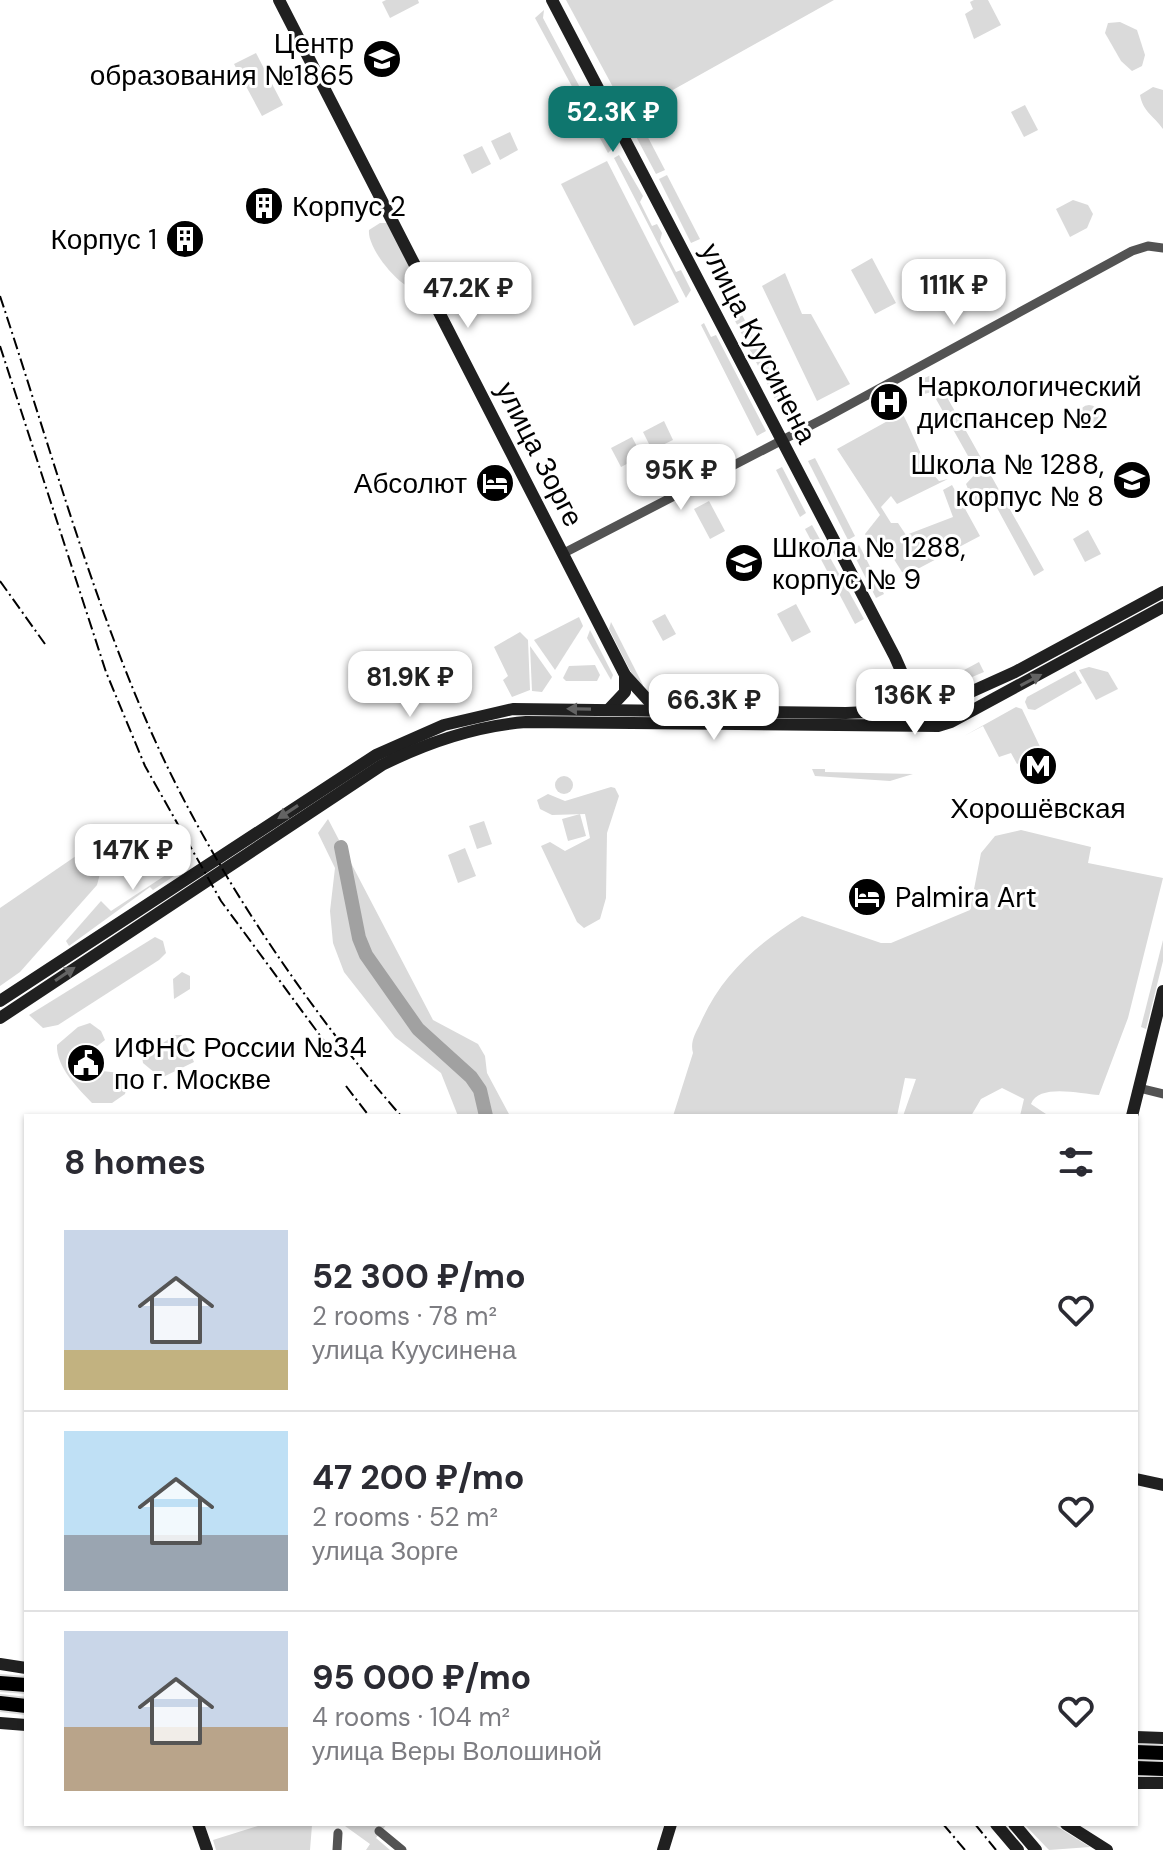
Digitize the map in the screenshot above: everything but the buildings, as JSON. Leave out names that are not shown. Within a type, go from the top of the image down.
[{"type":"main road","name":"улица Зорге","points":[[279,0],[625,675],[657,710]]},
{"type":"main road","name":"улица Куусинена","points":[[552,0],[783,440],[914,694],[919,711]]},
{"type":"main road","points":[[0,1018],[376,755],[418,734],[501,711],[919,711],[955,702],[1163,592]]},
{"type":"main road","points":[[0,1001],[382,765],[434,742],[489,727],[566,721],[936,726],[951,722],[1163,607]]},
{"type":"main road","points":[[609,709],[625,692],[625,675]]},
{"type":"main road","points":[[898,726],[914,723],[919,711]]},
{"type":"main road","points":[[919,711],[927,724],[936,726]]},
{"type":"main road","points":[[1132,1114],[1163,991]]},
{"type":"main road","points":[[1138,1479],[1163,1485]]},
{"type":"main road","points":[[0,1664],[24,1668]]},
{"type":"main road","points":[[0,1683],[24,1685]]},
{"type":"main road","points":[[0,1703],[24,1706]]},
{"type":"main road","points":[[0,1723],[24,1725]]},
{"type":"main road","points":[[1138,1737],[1163,1738]]},
{"type":"main road","points":[[1138,1752],[1163,1753]]},
{"type":"main road","points":[[1138,1768],[1163,1769]]},
{"type":"main road","points":[[1138,1783],[1163,1783]]},
{"type":"main road","points":[[199,1826],[207,1850]]},
{"type":"main road","points":[[663,1850],[670,1826]]},
{"type":"main road","points":[[998,1826],[1018,1850]]},
{"type":"main road","points":[[1016,1826],[1036,1850]]},
{"type":"main road","points":[[1069,1826],[1107,1850]]},
{"type":"street","points":[[564,553],[783,440],[1134,250],[1159,247]]},
{"type":"street","points":[[1139,1088],[1163,1094]]},
{"type":"street","points":[[379,1831],[388,1846],[402,1850]]},
{"type":"street","points":[[337,1850],[338,1833]]},
{"type":"shaded area","points":[[418,0],[419,3],[390,18],[382,2]]},
{"type":"shaded area","points":[[566,0],[834,0],[628,115]]},
{"type":"shaded area","points":[[988,0],[1001,25],[974,39],[965,14],[973,9],[970,2]]},
{"type":"shaded area","points":[[544,10],[543,18],[610,144],[614,140],[616,145],[608,153],[535,18]]},
{"type":"shaded area","points":[[1120,22],[1137,30],[1145,55],[1142,66],[1132,71],[1121,61],[1105,33],[1108,23]]},
{"type":"shaded area","points":[[256,53],[283,105],[262,116],[234,64]]},
{"type":"shaded area","points":[[1153,87],[1163,90],[1163,129],[1141,101],[1140,95]]},
{"type":"shaded area","points":[[1025,105],[1038,130],[1024,137],[1011,112]]},
{"type":"shaded area","points":[[641,124],[665,170],[656,174],[632,129]]},
{"type":"shaded area","points":[[510,132],[518,150],[500,160],[491,141]]},
{"type":"shaded area","points":[[482,146],[491,164],[472,174],[463,155]]},
{"type":"shaded area","points":[[619,155],[643,196],[640,202],[652,226],[657,224],[662,233],[660,241],[676,272],[681,270],[691,290],[686,298],[614,158]]},
{"type":"shaded area","points":[[607,161],[679,302],[634,326],[561,184]]},
{"type":"shaded area","points":[[667,175],[700,239],[691,243],[659,179]]},
{"type":"shaded area","points":[[1073,200],[1088,205],[1093,214],[1087,228],[1070,237],[1056,209]]},
{"type":"shaded area","points":[[380,223],[387,223],[416,277],[416,283],[409,287],[390,271],[372,245],[369,230]]},
{"type":"shaded area","points":[[872,258],[896,303],[875,314],[851,270]]},
{"type":"shaded area","points":[[785,273],[802,314],[811,314],[850,384],[817,401],[762,286]]},
{"type":"shaded area","points":[[736,303],[783,395],[775,399],[732,315]]},
{"type":"shaded area","points":[[704,323],[711,337],[716,335],[766,431],[757,436],[701,325]]},
{"type":"shaded area","points":[[934,374],[1044,570],[1034,576],[990,495],[973,501],[966,484],[977,472],[932,392],[924,394],[917,381]]},
{"type":"shaded area","points":[[1089,405],[1096,408],[1099,415],[1096,422],[1089,425],[1082,422],[1079,415],[1082,408]]},
{"type":"shaded area","points":[[902,413],[933,474],[939,481],[948,479],[897,504],[891,496],[881,507],[891,523],[898,523],[906,535],[953,517],[943,490],[952,485],[980,536],[910,573],[902,572],[885,545],[874,550],[865,534],[880,515],[837,449]]},
{"type":"shaded area","points":[[664,421],[673,440],[652,450],[643,432]]},
{"type":"shaded area","points":[[632,437],[642,456],[621,467],[611,448]]},
{"type":"shaded area","points":[[815,458],[855,536],[848,540],[808,461]]},
{"type":"shaded area","points":[[782,467],[806,513],[800,517],[776,470]]},
{"type":"shaded area","points":[[709,501],[725,531],[710,539],[694,509]]},
{"type":"shaded area","points":[[812,525],[864,619],[855,624],[805,529]]},
{"type":"shaded area","points":[[1088,530],[1101,554],[1085,562],[1073,539]]},
{"type":"shaded area","points":[[859,545],[884,594],[876,598],[853,553]]},
{"type":"shaded area","points":[[796,604],[811,632],[792,642],[777,614]]},
{"type":"shaded area","points":[[665,614],[676,634],[663,641],[652,621]]},
{"type":"shaded area","points":[[579,617],[583,626],[555,670],[534,640]]},
{"type":"shaded area","points":[[611,622],[643,685],[639,688],[609,629]]},
{"type":"shaded area","points":[[590,630],[613,675],[611,680],[587,638]]},
{"type":"shaded area","points":[[520,632],[528,640],[530,690],[512,697],[503,680],[508,676],[494,647]]},
{"type":"shaded area","points":[[530,646],[552,677],[542,692],[532,691]]},
{"type":"shaded area","points":[[979,662],[984,672],[941,690],[938,684]]},
{"type":"shaded area","points":[[595,665],[600,675],[597,681],[566,681],[563,678],[569,666]]},
{"type":"shaded area","points":[[1089,667],[1108,672],[1118,689],[1096,700],[1079,670]]},
{"type":"shaded area","points":[[1075,671],[1082,683],[1035,710],[1028,709],[1025,702],[1027,697]]},
{"type":"shaded area","points":[[1016,707],[1022,709],[1043,753],[1017,764],[1011,753],[999,757],[983,726],[964,736]]},
{"type":"shaded area","points":[[812,769],[825,769],[825,772],[913,774],[890,781],[815,776]]},
{"type":"shaded area","points":[[564,776],[573,785],[564,794],[555,785]]},
{"type":"shaded area","points":[[611,787],[619,796],[607,833],[606,898],[600,919],[584,928],[577,922],[541,846],[550,842],[565,851],[590,838],[585,814],[552,815],[540,809],[537,800],[548,794],[565,801]]},
{"type":"shaded area","points":[[580,814],[586,836],[568,841],[562,819]]},
{"type":"shaded area","points":[[328,819],[433,1020],[478,1044],[485,1056],[487,1073],[509,1114],[457,1114],[441,1073],[395,1037],[344,972],[333,943],[330,911],[335,868],[318,833]]},
{"type":"shaded area","points":[[484,821],[492,844],[477,849],[469,826]]},
{"type":"shaded area","points":[[1021,830],[1091,847],[1088,863],[1163,878],[1128,1018],[1099,1095],[1061,1091],[1042,1094],[1031,1104],[1046,1114],[1020,1114],[1024,1099],[1002,1088],[981,1099],[972,1114],[904,1114],[916,1079],[905,1078],[897,1114],[674,1114],[693,1053],[694,1038],[709,1006],[718,990],[755,950],[802,916],[881,943],[891,943],[970,910],[981,853],[995,836]]},
{"type":"shaded area","points":[[111,832],[97,885],[20,972],[0,986],[0,908]]},
{"type":"shaded area","points":[[465,848],[476,876],[458,883],[448,855]]},
{"type":"shaded area","points":[[175,869],[177,874],[153,890],[150,887],[69,946],[66,941],[101,901],[111,911]]},
{"type":"shaded area","points":[[155,937],[163,941],[166,953],[159,960],[58,1025],[43,1028],[29,1015]]},
{"type":"shaded area","points":[[1163,940],[1163,961],[1146,1029],[1141,1027]]},
{"type":"shaded area","points":[[182,972],[190,976],[190,989],[174,999],[173,979]]},
{"type":"shaded area","points":[[90,1023],[101,1031],[105,1040],[72,1066],[82,1079],[88,1080],[102,1071],[120,1073],[127,1085],[125,1094],[112,1103],[92,1103],[69,1077],[60,1061],[57,1045],[78,1027]]},
{"type":"shaded area","points":[[175,1035],[182,1035],[194,1062],[161,1078],[143,1063],[142,1057]]},
{"type":"shaded area","points":[[258,1826],[312,1826],[310,1850],[216,1850],[213,1840]]},
{"type":"shaded area","points":[[345,1826],[385,1826],[376,1838],[390,1850],[366,1850],[370,1844]]},
{"type":"shaded area","points":[[1026,1826],[1056,1826],[1090,1847],[1049,1850]]},
{"type":"waterway","points":[[341,847],[359,938],[366,955],[418,1029],[471,1077],[480,1090],[486,1114]]},
{"type":"railway","points":[[0,296],[105,616],[170,772],[258,927],[328,1025],[399,1114]]},
{"type":"railway","points":[[0,346],[106,672],[145,766],[221,901],[327,1045]]},
{"type":"railway","points":[[0,581],[45,644]]},
{"type":"railway","points":[[346,1086],[367,1114]]},
{"type":"railway","points":[[945,1826],[965,1850]]},
{"type":"railway","points":[[977,1826],[996,1850]]},
{"type":"place","name":"Центр образования №1865","points":[[382,59]]},
{"type":"place","name":"Корпус 2","points":[[264,206]]},
{"type":"place","name":"Корпус 1","points":[[185,239]]},
{"type":"place","name":"Наркологический диспансер №2","points":[[889,402]]},
{"type":"place","name":"Школа № 1288, корпус № 8","points":[[1132,480]]},
{"type":"place","name":"Абсолют","points":[[495,483]]},
{"type":"place","name":"Школа № 1288, корпус № 9","points":[[744,563]]},
{"type":"place","name":"Хорошёвская","points":[[1038,766]]},
{"type":"place","name":"Palmira Art","points":[[867,897]]},
{"type":"place","name":"ИФНС России №34 по г. Москве","points":[[86,1063]]}]
